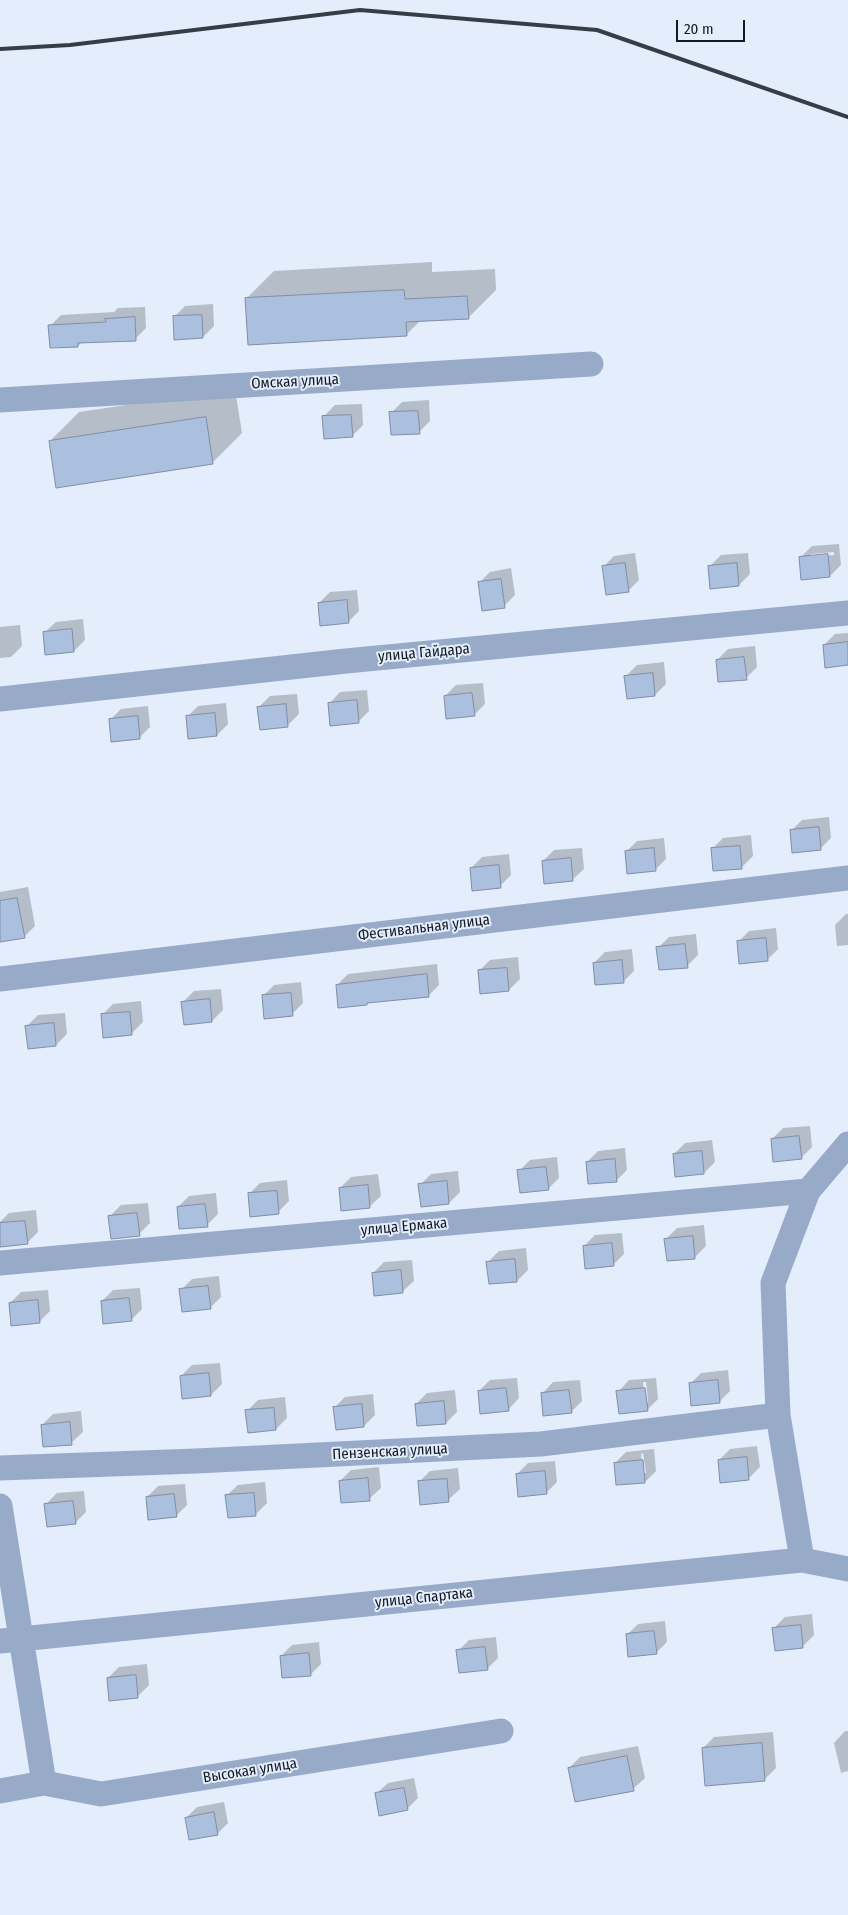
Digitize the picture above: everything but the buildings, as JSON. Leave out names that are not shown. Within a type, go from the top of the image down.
[{"type":"street","name":"Омская улица","points":[[0,400],[591,364]]},
{"type":"street","name":"улица Гайдара","points":[[0,699],[346,661],[848,613]]},
{"type":"street","name":"Фестивальная улица","points":[[0,979],[848,878]]},
{"type":"street","points":[[802,1560],[778,1415],[773,1284],[808,1191],[848,1144]]},
{"type":"street","name":"улица Ермака","points":[[0,1263],[808,1191]]},
{"type":"street","name":"Пензенская улица","points":[[0,1468],[196,1461],[541,1444],[778,1415]]},
{"type":"street","points":[[0,1506],[11,1641],[44,1783]]},
{"type":"street","name":"улица Спартака","points":[[11,1641],[802,1560],[848,1569]]},
{"type":"street","name":"Высокая улица","points":[[0,1791],[44,1783],[101,1794],[501,1731]]},
{"type":"railway","points":[[0,49],[70,45],[360,10],[597,30],[848,117]]}]
